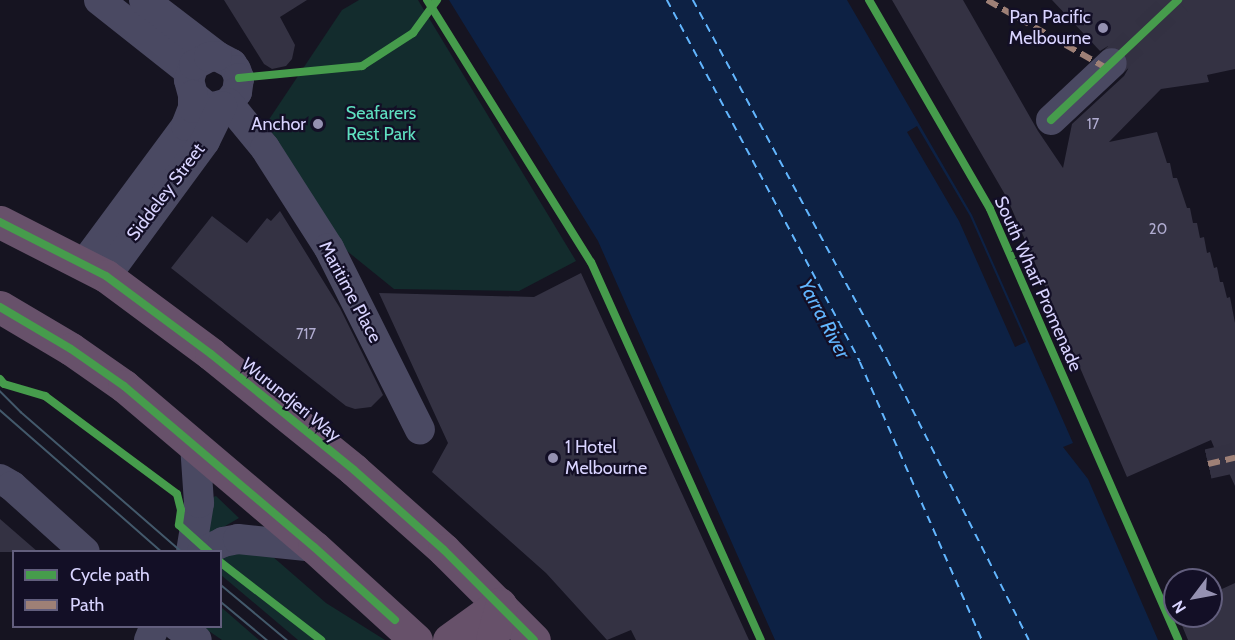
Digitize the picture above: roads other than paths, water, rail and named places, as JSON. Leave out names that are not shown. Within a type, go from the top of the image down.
[{"type":"highway","name":"Wurundjeri Way","points":[[0,222],[95,270],[211,354],[354,470],[444,550],[534,640]]},
{"type":"highway","points":[[0,307],[91,362],[195,445],[314,546],[416,640]]},
{"type":"highway","points":[[449,640],[500,605]]},
{"type":"highway","points":[[492,640],[500,605]]},
{"type":"street","points":[[99,0],[192,84],[206,106],[225,104],[237,92],[239,78],[232,64],[217,56],[144,0]]},
{"type":"street","points":[[192,84],[201,60],[217,56]]},
{"type":"street","points":[[1051,120],[1112,63]]},
{"type":"street","name":"Siddeley Street","points":[[95,270],[156,186],[193,108],[192,84]]},
{"type":"street","name":"Siddeley Street","points":[[156,186],[205,141],[225,104]]},
{"type":"street","name":"Maritime Place","points":[[225,104],[265,148],[330,248],[420,430]]},
{"type":"street","points":[[190,550],[199,503],[195,445]]},
{"type":"street","points":[[0,479],[12,486],[83,550]]},
{"type":"street","points":[[206,550],[223,542],[238,539],[314,546]]},
{"type":"street","points":[[179,628],[197,640]]},
{"type":"water","name":"Yarra River","points":[[449,0],[847,0],[972,215],[1073,443],[1063,447],[1088,479],[1158,640],[775,640],[598,241]]},
{"type":"tunnel","points":[[1112,63],[1178,0]]},
{"type":"tunnel","points":[[1208,464],[1235,458]]},
{"type":"tram line","points":[[0,391],[21,412],[180,550]]},
{"type":"tram line","points":[[0,410],[160,550]]},
{"type":"tram line","points":[[222,586],[287,640]]},
{"type":"tram line","points":[[222,603],[267,640]]},
{"type":"place","name":"Pan Pacific Melbourne","points":[[1103,28]]},
{"type":"place","name":"Anchor","points":[[318,124]]},
{"type":"place","name":"1 Hotel Melbourne","points":[[553,458]]},
{"type":"park label","name":"Seafarers Rest Park","points":[[381,124]]}]
